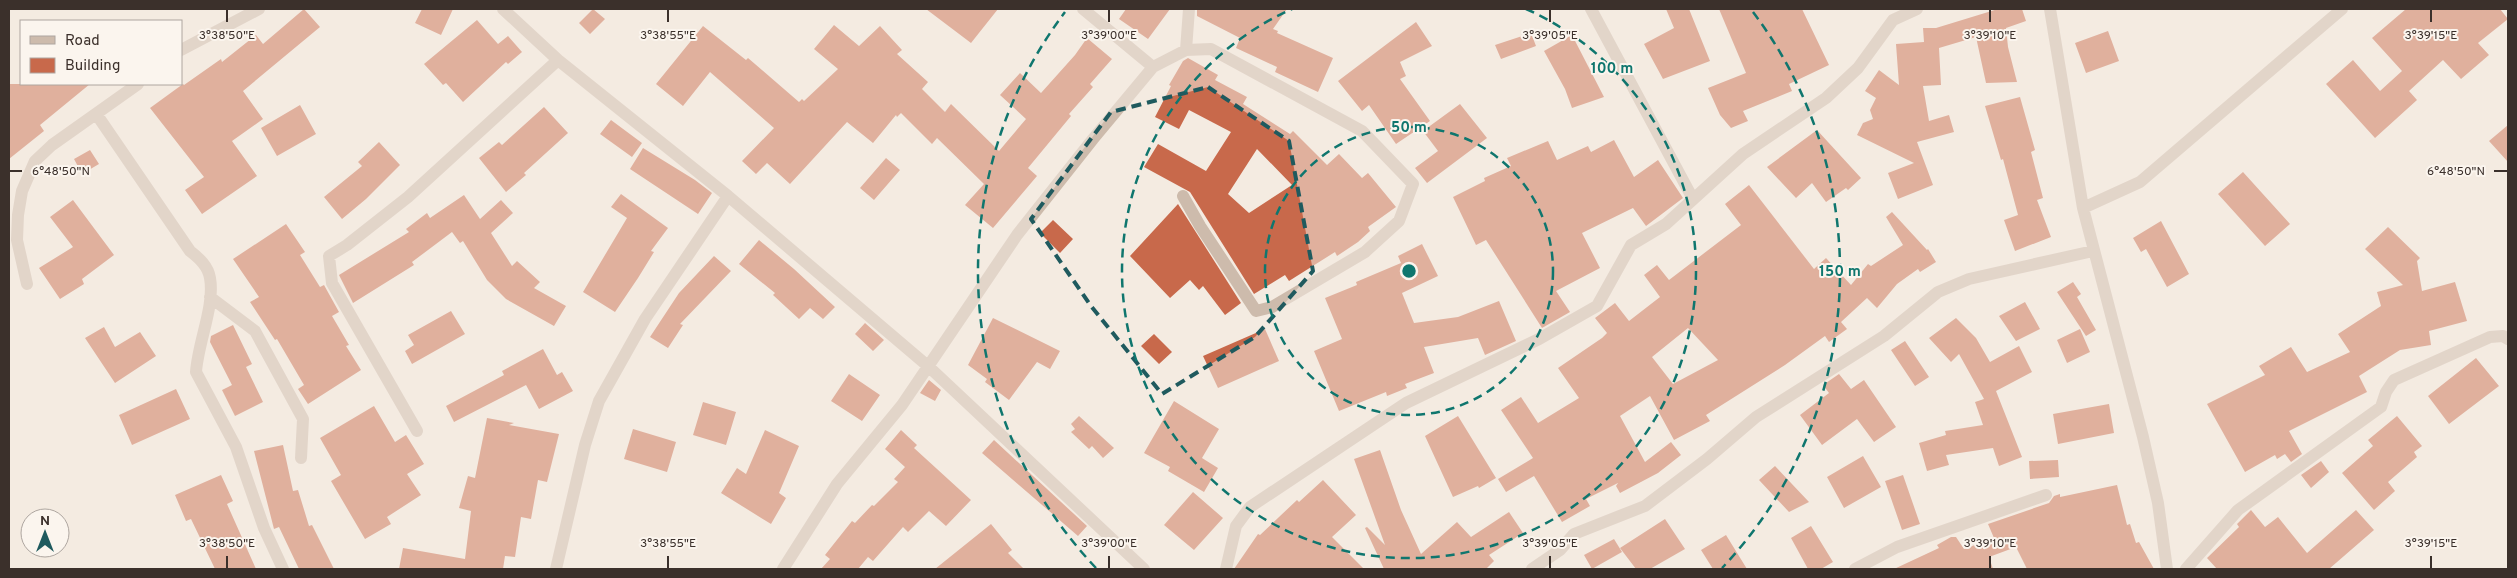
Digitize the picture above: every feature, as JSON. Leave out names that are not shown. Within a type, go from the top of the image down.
[{"type":"street","points":[[182,49],[259,9]]},
{"type":"street","points":[[503,9],[558,60],[728,196],[929,367],[1144,569]]},
{"type":"street","points":[[1083,9],[1153,67]]},
{"type":"street","points":[[1186,50],[1189,9]]},
{"type":"street","points":[[1591,9],[1693,199]]},
{"type":"street","points":[[1226,569],[1236,526],[1250,507],[1406,403],[1539,338],[1597,306],[1631,245],[1666,224],[1743,154],[1826,98],[1858,68],[1893,20],[1917,9]]},
{"type":"street","points":[[2050,9],[2083,208],[2158,503],[2167,569]]},
{"type":"street","points":[[2083,208],[2140,182],[2342,9]]},
{"type":"street","points":[[783,569],[837,484],[902,404],[929,367],[1017,235],[1153,67],[1186,50],[1211,49],[1362,132],[1413,184],[1399,221],[1365,252],[1272,307],[1256,311],[1200,226],[1184,196]]},
{"type":"street","points":[[417,431],[332,283],[330,256],[408,197],[558,60]]},
{"type":"street","points":[[27,284],[17,240],[18,215],[22,191],[35,161],[52,145],[98,115],[137,85]]},
{"type":"street","points":[[98,115],[190,250],[204,262],[210,278],[210,297],[197,358],[196,372],[236,447],[264,528],[283,569]]},
{"type":"street","points":[[556,569],[585,445],[599,401],[645,318],[728,196]]},
{"type":"street","points":[[1532,569],[1560,550],[1574,534],[1645,506],[1707,460],[1756,417],[1884,336],[1938,292],[1969,279],[2093,251]]},
{"type":"street","points":[[210,297],[255,331],[303,418],[301,458]]},
{"type":"street","points":[[2186,569],[2238,510],[2381,407],[2386,392],[2394,380],[2490,337],[2503,336],[2508,339]]},
{"type":"street","points":[[1855,569],[1897,547],[2046,495]]},
{"type":"highlighted area","points":[[1208,87],[1289,141],[1313,271],[1255,337],[1162,394],[1091,306],[1031,219],[1111,112]]},
{"type":"building","points":[[304,9],[320,27],[243,91],[263,119],[232,141],[257,176],[202,214],[185,190],[204,177],[150,108],[221,59],[222,62],[256,35],[263,44]]},
{"type":"building","points":[[422,9],[453,9],[441,35],[415,23]]},
{"type":"building","points":[[593,9],[605,19],[590,34],[579,23]]},
{"type":"building","points":[[926,9],[998,9],[971,43]]},
{"type":"building","points":[[1126,9],[1170,9],[1148,39],[1119,19]]},
{"type":"building","points":[[1197,9],[1287,9],[1273,29],[1278,31],[1277,33],[1333,58],[1318,92],[1275,72],[1277,67],[1236,48],[1240,38],[1197,16]]},
{"type":"building","points":[[1666,9],[1689,9],[1710,61],[1663,79],[1644,44],[1674,28]]},
{"type":"building","points":[[1719,9],[1802,9],[1829,65],[1789,84],[1792,91],[1743,111],[1748,121],[1731,128],[1720,115],[1708,88],[1746,73]]},
{"type":"building","points":[[1998,9],[2022,9],[2026,21],[2006,28],[2008,47],[2017,82],[1986,83],[1976,37],[1939,48],[1941,85],[1923,86],[1929,121],[1949,115],[1954,132],[1917,142],[1933,185],[1898,199],[1888,173],[1914,163],[1857,135],[1863,123],[1873,119],[1870,110],[1876,98],[1865,91],[1879,70],[1899,85],[1896,44],[1924,42],[1923,28],[1936,28]]},
{"type":"building","points":[[2406,9],[2500,9],[2508,19],[2478,43],[2489,55],[2461,79],[2443,60],[2409,91],[2417,100],[2375,138],[2326,84],[2353,60],[2380,91],[2402,71],[2372,38]]},
{"type":"building","points":[[477,20],[498,44],[508,36],[522,52],[508,64],[506,62],[463,102],[446,83],[443,85],[424,64]]},
{"type":"building","points":[[1416,22],[1432,46],[1400,62],[1406,76],[1400,79],[1430,121],[1396,144],[1369,105],[1362,111],[1338,81]]},
{"type":"building","points":[[834,25],[859,46],[880,26],[902,50],[897,54],[928,82],[922,89],[945,112],[951,104],[999,151],[1026,119],[1000,95],[1020,73],[1041,93],[1075,55],[1087,38],[1112,59],[1090,84],[1093,87],[1069,114],[1071,116],[1028,168],[1037,176],[993,228],[965,205],[984,184],[937,138],[932,144],[901,113],[897,117],[896,115],[873,143],[847,122],[790,184],[767,163],[756,174],[742,161],[774,128],[710,72],[683,106],[656,84],[703,26],[746,60],[748,58],[799,102],[802,99],[804,101],[838,69],[814,49]]},
{"type":"building","points":[[2108,31],[2119,61],[2086,73],[2075,43]]},
{"type":"building","points":[[1531,33],[1536,46],[1501,59],[1495,45]]},
{"type":"building","points":[[1572,35],[1604,97],[1572,108],[1565,89],[1544,51]]},
{"type":"building","points":[[1188,58],[1218,75],[1215,80],[1247,97],[1243,104],[1290,134],[1293,131],[1327,165],[1339,154],[1362,178],[1368,173],[1396,207],[1368,227],[1370,231],[1358,242],[1337,256],[1335,252],[1289,281],[1285,275],[1254,294],[1190,192],[1144,167],[1158,144],[1206,171],[1231,132],[1189,110],[1179,129],[1155,117],[1171,86],[1169,85],[1183,61]],"holes":[[[1257,149],[1292,185],[1249,213],[1228,194]]]},
{"type":"building","points":[[9,84],[89,85],[40,125],[44,131],[9,159]]},
{"type":"building","points":[[2020,97],[2035,150],[2031,152],[2043,198],[2037,200],[2051,237],[2015,251],[2004,220],[2018,215],[2003,159],[2001,160],[1985,106]]},
{"type":"building","points":[[1460,104],[1487,138],[1427,183],[1415,168],[1438,151],[1423,131]]},
{"type":"building","points":[[300,105],[316,134],[277,156],[261,128]]},
{"type":"building","points":[[544,107],[568,133],[506,192],[479,158],[499,142],[502,145]]},
{"type":"building","points":[[611,120],[642,143],[632,157],[600,134]]},
{"type":"building","points":[[2508,125],[2508,162],[2489,141]]},
{"type":"building","points":[[1817,130],[1861,178],[1848,190],[1846,188],[1826,202],[1812,183],[1796,198],[1767,167]]},
{"type":"building","points":[[1614,140],[1634,177],[1658,160],[1683,198],[1646,226],[1633,208],[1582,233],[1600,268],[1556,291],[1570,312],[1542,328],[1486,240],[1476,245],[1453,197],[1485,181],[1484,178],[1511,166],[1507,158],[1548,141],[1557,160],[1588,146],[1591,152]]},
{"type":"building","points":[[379,142],[400,165],[366,199],[342,219],[324,197],[362,166],[358,162]]},
{"type":"building","points":[[643,148],[695,180],[712,193],[698,214],[630,169]]},
{"type":"building","points":[[90,150],[99,164],[82,174],[74,159]]},
{"type":"building","points":[[886,158],[900,170],[874,200],[860,188]]},
{"type":"building","points":[[2243,172],[2290,224],[2265,246],[2218,194]]},
{"type":"building","points":[[1749,185],[1814,269],[1826,258],[1851,285],[1868,264],[1871,266],[1903,245],[1886,217],[1892,212],[1928,249],[1936,262],[1920,272],[1918,269],[1897,284],[1877,308],[1867,298],[1841,322],[1847,329],[1829,342],[1825,336],[1785,365],[1706,415],[1710,421],[1674,440],[1650,396],[1620,416],[1645,462],[1671,442],[1681,455],[1658,473],[1620,493],[1616,486],[1618,483],[1586,499],[1590,506],[1562,522],[1534,476],[1506,492],[1498,479],[1533,458],[1501,410],[1521,397],[1538,423],[1579,398],[1558,368],[1607,333],[1595,318],[1615,303],[1629,321],[1660,297],[1644,275],[1657,265],[1669,280],[1741,225],[1725,204]],"holes":[[[1688,328],[1718,360],[1673,384],[1652,357]]]},
{"type":"building","points":[[621,194],[668,228],[651,251],[654,252],[615,312],[583,292],[627,218],[611,207]]},
{"type":"building","points":[[464,195],[480,219],[501,200],[513,213],[491,233],[512,266],[517,261],[540,282],[534,288],[566,306],[554,326],[506,299],[487,280],[463,241],[460,243],[452,232],[412,262],[414,265],[353,303],[339,275],[409,232],[406,229],[427,213],[430,218]]},
{"type":"building","points":[[73,200],[114,255],[82,279],[84,284],[60,299],[39,268],[73,247],[50,217]]},
{"type":"building","points":[[1178,204],[1241,303],[1225,315],[1203,286],[1199,290],[1190,280],[1170,298],[1130,256]]},
{"type":"building","points":[[1053,220],[1073,239],[1060,253],[1040,233]]},
{"type":"building","points":[[2161,221],[2189,274],[2167,287],[2146,249],[2141,252],[2133,238]]},
{"type":"building","points":[[286,224],[305,252],[300,255],[320,287],[324,285],[339,312],[332,316],[349,345],[346,346],[361,370],[308,404],[298,389],[304,385],[277,339],[275,340],[250,302],[259,297],[233,259]]},
{"type":"building","points":[[2388,227],[2420,258],[2417,261],[2422,291],[2455,282],[2467,321],[2429,331],[2431,345],[2400,350],[2359,376],[2367,392],[2289,431],[2302,454],[2291,462],[2285,454],[2277,459],[2275,455],[2245,472],[2207,404],[2265,375],[2259,366],[2291,347],[2307,372],[2350,352],[2338,334],[2381,306],[2377,292],[2403,285],[2365,249]]},
{"type":"building","points":[[759,240],[835,307],[823,319],[810,308],[799,319],[773,295],[775,293],[739,264]]},
{"type":"building","points":[[1422,244],[1438,276],[1402,293],[1414,323],[1458,317],[1499,301],[1516,341],[1485,355],[1478,338],[1424,347],[1434,373],[1405,384],[1407,388],[1387,396],[1386,392],[1339,411],[1314,351],[1342,339],[1325,298],[1357,285],[1356,282],[1401,263],[1398,256]]},
{"type":"building","points":[[714,256],[731,271],[680,324],[683,325],[668,348],[650,337],[679,293]]},
{"type":"building","points":[[2073,282],[2081,294],[2077,297],[2096,330],[2086,336],[2057,292]]},
{"type":"building","points":[[2025,302],[2040,329],[2016,341],[1999,316]]},
{"type":"building","points":[[451,311],[465,334],[412,364],[405,351],[414,345],[408,335]]},
{"type":"building","points":[[993,318],[1060,351],[1050,369],[1037,362],[1009,400],[985,382],[987,379],[968,365]]},
{"type":"building","points":[[1956,318],[1976,338],[1990,362],[2019,346],[2032,372],[1996,391],[2022,457],[1999,466],[1993,448],[1946,455],[1949,465],[1927,471],[1919,443],[1946,435],[1945,431],[1983,425],[1975,402],[1984,399],[1959,354],[1951,362],[1929,338]]},
{"type":"building","points":[[865,323],[884,340],[873,351],[855,334]]},
{"type":"building","points":[[233,325],[252,364],[246,367],[263,402],[235,416],[222,390],[232,385],[210,342],[211,336]]},
{"type":"building","points":[[104,327],[115,347],[140,332],[156,356],[115,383],[85,338]]},
{"type":"building","points":[[1265,329],[1279,361],[1218,388],[1203,356]]},
{"type":"building","points":[[2080,329],[2090,352],[2067,363],[2057,340]]},
{"type":"building","points":[[1154,334],[1172,352],[1159,364],[1141,346]]},
{"type":"building","points":[[1905,341],[1929,377],[1915,386],[1891,350]]},
{"type":"building","points":[[543,349],[557,375],[562,372],[573,391],[539,409],[526,385],[454,422],[446,406],[504,375],[502,371]]},
{"type":"building","points":[[2476,358],[2499,386],[2449,424],[2428,396]]},
{"type":"building","points":[[849,374],[880,395],[862,421],[831,401]]},
{"type":"building","points":[[1839,374],[1851,389],[1864,380],[1896,427],[1874,442],[1857,419],[1822,445],[1800,415],[1829,393],[1823,385]]},
{"type":"building","points":[[929,380],[941,390],[935,401],[920,393]]},
{"type":"building","points":[[176,389],[190,419],[132,445],[119,415]]},
{"type":"building","points":[[1174,401],[1219,429],[1202,458],[1218,468],[1204,492],[1168,471],[1170,467],[1144,453]]},
{"type":"building","points":[[703,402],[736,412],[726,445],[693,435]]},
{"type":"building","points":[[2109,404],[2114,433],[2058,444],[2053,414]]},
{"type":"building","points":[[374,406],[395,442],[406,435],[424,464],[407,474],[421,495],[387,517],[391,524],[365,539],[331,481],[341,475],[320,438]]},
{"type":"building","points":[[1079,416],[1114,448],[1103,458],[1092,446],[1089,449],[1071,432],[1075,429],[1071,424]]},
{"type":"building","points":[[1458,416],[1496,478],[1479,488],[1478,486],[1453,497],[1425,436]]},
{"type":"building","points":[[2397,416],[2422,446],[2414,452],[2417,457],[2388,482],[2395,491],[2374,510],[2342,473],[2373,446],[2368,440]]},
{"type":"building","points":[[487,418],[514,423],[509,425],[559,434],[547,482],[538,480],[531,519],[521,517],[515,557],[505,556],[503,569],[399,569],[403,548],[465,559],[471,511],[459,508],[468,476],[475,478]]},
{"type":"building","points":[[633,429],[676,442],[667,472],[624,459]]},
{"type":"building","points":[[765,430],[799,446],[779,493],[786,498],[771,524],[721,493],[737,468],[746,474]]},
{"type":"building","points":[[901,430],[917,445],[914,448],[971,500],[946,526],[929,511],[908,532],[903,527],[873,561],[868,557],[858,569],[821,569],[830,559],[825,555],[852,521],[855,523],[898,482],[894,479],[905,467],[885,449]]},
{"type":"building","points":[[994,440],[1087,526],[1078,536],[982,453]]},
{"type":"building","points":[[283,445],[293,491],[298,490],[309,526],[312,525],[334,569],[299,569],[279,527],[274,529],[254,451]]},
{"type":"building","points":[[1380,450],[1401,510],[1421,554],[1457,522],[1471,537],[1509,512],[1523,533],[1489,555],[1494,561],[1486,569],[1384,569],[1365,528],[1367,527],[1385,545],[1354,459]]},
{"type":"building","points":[[1863,456],[1881,487],[1844,508],[1827,477]]},
{"type":"building","points":[[2058,460],[2059,477],[2030,479],[2029,461]]},
{"type":"building","points":[[2321,461],[2329,472],[2311,488],[2301,475]]},
{"type":"building","points":[[1775,466],[1809,502],[1789,512],[1759,480]]},
{"type":"building","points":[[221,475],[233,501],[227,504],[256,569],[215,569],[191,519],[186,521],[175,495]]},
{"type":"building","points":[[1903,475],[1920,524],[1902,530],[1885,481]]},
{"type":"building","points":[[1323,480],[1356,515],[1332,537],[1364,569],[1234,569],[1258,534],[1260,535],[1297,500],[1299,502]]},
{"type":"building","points":[[2117,485],[2127,525],[2130,524],[2136,543],[2139,542],[2154,569],[2027,569],[2016,547],[1989,557],[1993,569],[1894,569],[1939,548],[1937,545],[1951,537],[1956,537],[1964,549],[1994,538],[1988,524],[2049,503],[2054,496],[2060,494],[2060,497]]},
{"type":"building","points":[[1193,492],[1223,518],[1194,550],[1164,525]]},
{"type":"building","points":[[2251,510],[2265,527],[2278,517],[2307,553],[2356,510],[2374,530],[2329,569],[2217,569],[2207,558],[2239,527],[2237,524]]},
{"type":"building","points":[[1665,519],[1685,549],[1650,569],[1636,569],[1620,548]]},
{"type":"building","points":[[991,524],[1012,550],[1008,553],[1024,569],[935,569]]},
{"type":"building","points":[[1811,526],[1833,562],[1821,569],[1808,569],[1791,538]]},
{"type":"building","points":[[1726,535],[1747,569],[1713,569],[1701,550]]},
{"type":"building","points":[[1614,539],[1622,552],[1592,569],[1584,555]]}]
